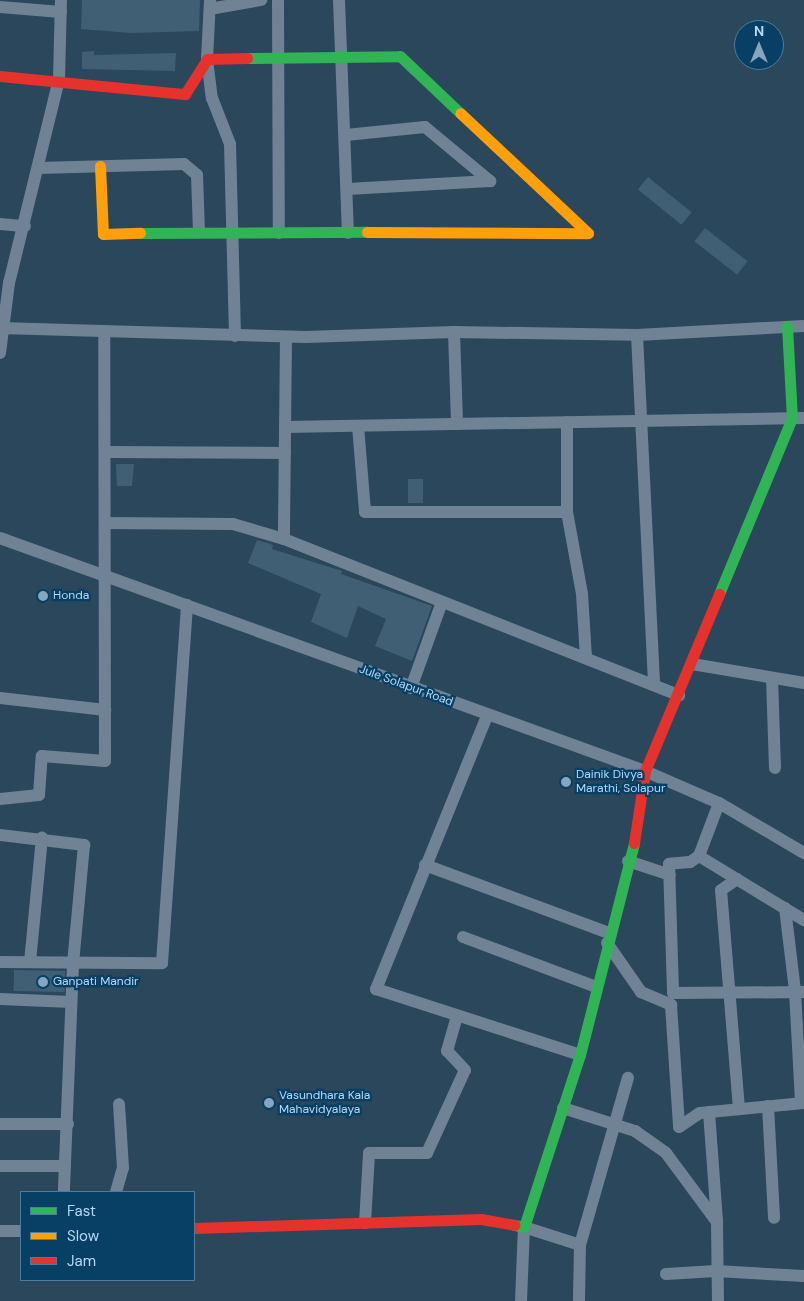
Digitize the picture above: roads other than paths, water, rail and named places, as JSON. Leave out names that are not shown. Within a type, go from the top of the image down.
[{"type":"street","points":[[235,336],[235,233],[230,210],[230,144],[212,98],[207,59],[212,4],[261,0]]},
{"type":"street","points":[[278,0],[276,58],[279,233]]},
{"type":"street","points":[[339,0],[344,57],[348,233]]},
{"type":"street","points":[[0,7],[61,6],[59,80],[1,328],[0,353]]},
{"type":"street","points":[[100,166],[103,234],[199,231],[235,233],[588,233],[400,56],[207,59]]},
{"type":"street","points":[[0,76],[59,80],[185,94],[207,59]]},
{"type":"street","points":[[346,135],[425,127],[490,181],[347,190]]},
{"type":"street","points":[[38,168],[184,164],[197,176],[199,231]]},
{"type":"street","points":[[0,224],[25,226]]},
{"type":"street","points":[[521,1301],[524,1227],[580,1055],[608,938],[639,823],[645,772],[798,418],[788,326]]},
{"type":"street","points":[[1,328],[104,333],[286,337],[454,332],[637,335],[804,326]]},
{"type":"street","points":[[454,332],[457,424]]},
{"type":"street","points":[[0,799],[40,795],[42,756],[105,761],[104,573],[106,452],[104,333]]},
{"type":"street","points":[[637,335],[654,685]]},
{"type":"street","points":[[284,539],[286,337]]},
{"type":"street","points":[[285,427],[798,418]]},
{"type":"street","points":[[567,422],[567,512],[582,594],[586,658]]},
{"type":"street","points":[[358,426],[365,512],[567,512]]},
{"type":"street","points":[[106,452],[285,453]]},
{"type":"street","points":[[105,523],[232,524],[284,539],[678,695]]},
{"type":"street","name":"Jule Solapur Road","points":[[0,538],[104,573],[487,716],[645,772],[719,803],[804,853]]},
{"type":"street","points":[[411,688],[442,602]]},
{"type":"street","points":[[0,962],[73,964],[162,963],[187,605]]},
{"type":"street","points":[[692,664],[804,683]]},
{"type":"street","points":[[772,678],[775,768]]},
{"type":"street","points":[[0,698],[105,710]]},
{"type":"street","points":[[487,716],[376,988],[580,1055]]},
{"type":"street","points":[[719,803],[699,856],[690,862],[669,864],[673,993],[732,991],[800,992]]},
{"type":"street","points":[[0,835],[42,838],[84,845],[73,964],[64,1191]]},
{"type":"street","points":[[30,962],[42,838]]},
{"type":"street","points":[[699,856],[804,920]]},
{"type":"street","points":[[628,862],[670,875]]},
{"type":"street","points":[[425,865],[608,938],[641,992],[671,1005],[679,1126],[700,1113],[803,1103],[800,992],[785,908]]},
{"type":"street","points":[[737,879],[721,890],[732,991],[739,1108]]},
{"type":"street","points":[[462,938],[596,987]]},
{"type":"street","points":[[0,999],[71,1002]]},
{"type":"street","points":[[365,1223],[369,1153],[427,1153],[466,1070],[446,1050],[457,1015]]},
{"type":"street","points":[[578,1301],[580,1245],[628,1078]]},
{"type":"street","points":[[116,1191],[123,1168],[119,1104]]},
{"type":"street","points":[[768,1106],[774,1218]]},
{"type":"street","points":[[563,1108],[635,1130],[666,1153],[717,1222]]},
{"type":"street","points":[[709,1112],[717,1222],[716,1271],[718,1301]]},
{"type":"street","points":[[0,1124],[68,1124]]},
{"type":"street","points":[[0,1166],[66,1166]]},
{"type":"street","points":[[195,1228],[481,1219],[524,1227],[580,1245]]},
{"type":"street","points":[[0,1231],[20,1231]]},
{"type":"street","points":[[666,1274],[716,1271],[804,1276]]},
{"type":"place","name":"Honda","points":[[43,596]]},
{"type":"place","name":"Dainik Divya Marathi, Solapur","points":[[566,782]]},
{"type":"place","name":"Ganpati Mandir","points":[[43,982]]},
{"type":"place","name":"Vasundhara Kala Mahavidyalaya","points":[[269,1103]]}]
